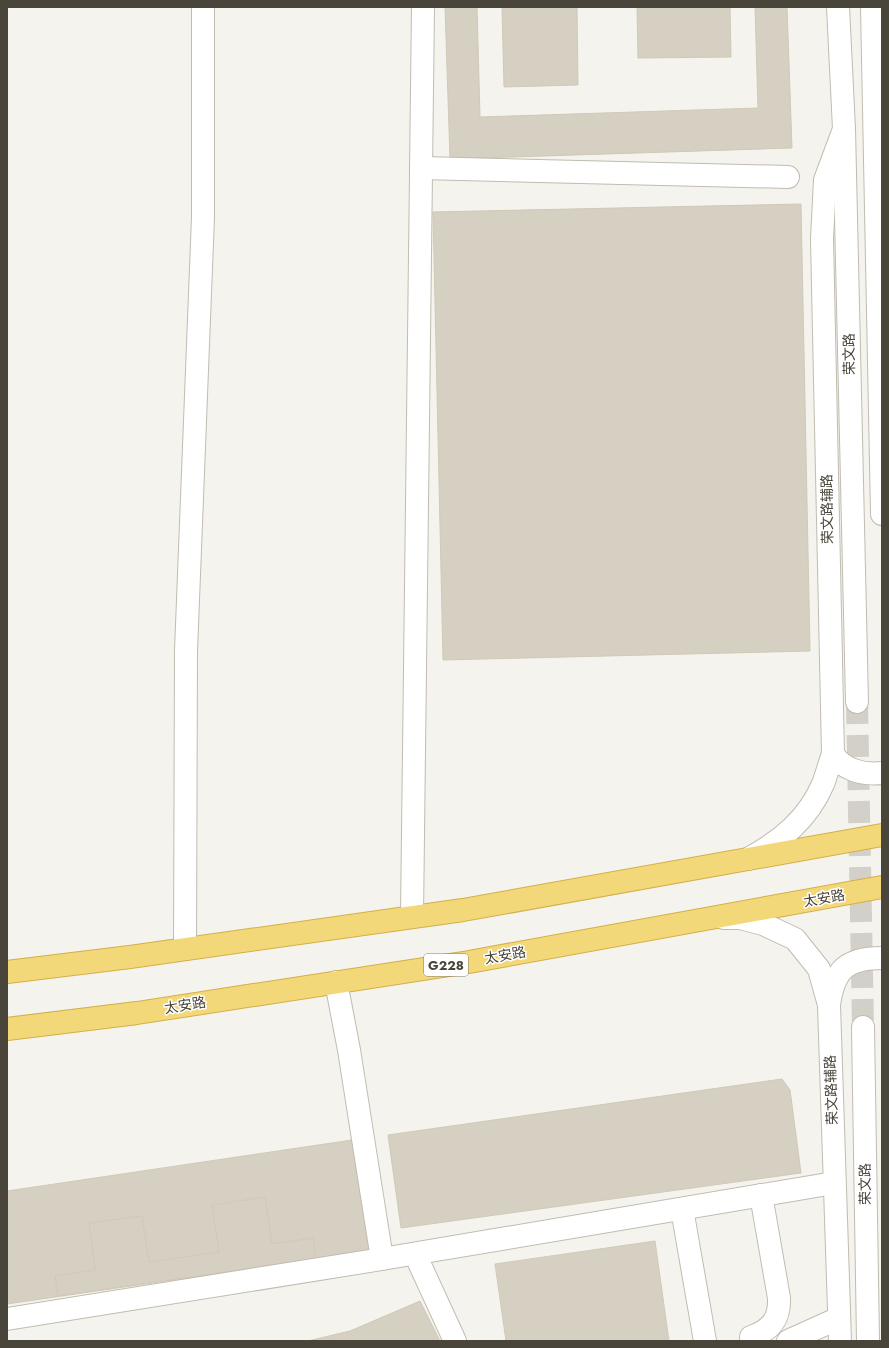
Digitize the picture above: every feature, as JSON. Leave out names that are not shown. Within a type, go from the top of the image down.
[{"type":"highway","points":[[7,972],[463,910],[882,835]]},
{"type":"highway","name":"太安路","points":[[7,1028],[137,1013],[469,962],[882,887]]},
{"type":"street","points":[[185,949],[186,651],[203,217],[203,7]]},
{"type":"street","points":[[412,917],[423,7]]},
{"type":"street","name":"荣文路","points":[[838,7],[844,128],[857,702]]},
{"type":"street","points":[[872,7],[877,40],[882,514]]},
{"type":"street","name":"荣文路辅路","points":[[748,859],[785,835],[805,815],[823,784],[833,754],[822,239],[825,180],[844,128]]},
{"type":"street","points":[[421,168],[788,177]]},
{"type":"street","points":[[833,754],[838,762],[845,767],[875,774],[882,773]]},
{"type":"street","name":"荣文路辅路","points":[[709,918],[740,918],[764,924],[795,939],[819,969],[828,1005],[840,1341]]},
{"type":"street","points":[[828,1005],[831,989],[836,978],[847,965],[865,959],[882,958]]},
{"type":"street","points":[[336,982],[350,1050],[382,1259]]},
{"type":"street","name":"荣文路","points":[[863,1027],[868,1341]]},
{"type":"street","points":[[7,1319],[415,1254],[834,1183]]},
{"type":"street","points":[[751,1337],[761,1334],[769,1328],[775,1320],[779,1306],[779,1298],[762,1195]]},
{"type":"street","points":[[682,1209],[705,1341]]},
{"type":"street","points":[[415,1254],[454,1341]]},
{"type":"street","points":[[788,1341],[839,1318]]},
{"type":"building","points":[[445,7],[477,7],[480,117],[758,108],[755,7],[787,7],[792,148],[450,159]]},
{"type":"building","points":[[502,7],[577,7],[578,85],[504,87]]},
{"type":"building","points":[[637,7],[730,7],[731,57],[638,58]]},
{"type":"building","points":[[801,204],[810,651],[443,660],[433,212]]},
{"type":"building","points":[[782,1079],[790,1090],[801,1173],[401,1228],[388,1135]]},
{"type":"building","points":[[352,1140],[372,1251],[7,1304],[7,1191]]},
{"type":"building","points":[[265,1197],[272,1244],[313,1238],[316,1259],[58,1296],[55,1276],[95,1270],[89,1223],[142,1216],[149,1262],[219,1252],[212,1205]]},
{"type":"building","points":[[655,1241],[669,1341],[506,1341],[495,1264]]},
{"type":"building","points":[[420,1301],[440,1341],[308,1341],[350,1331]]},
{"type":"tunnel","points":[[857,702],[863,1027]]}]
